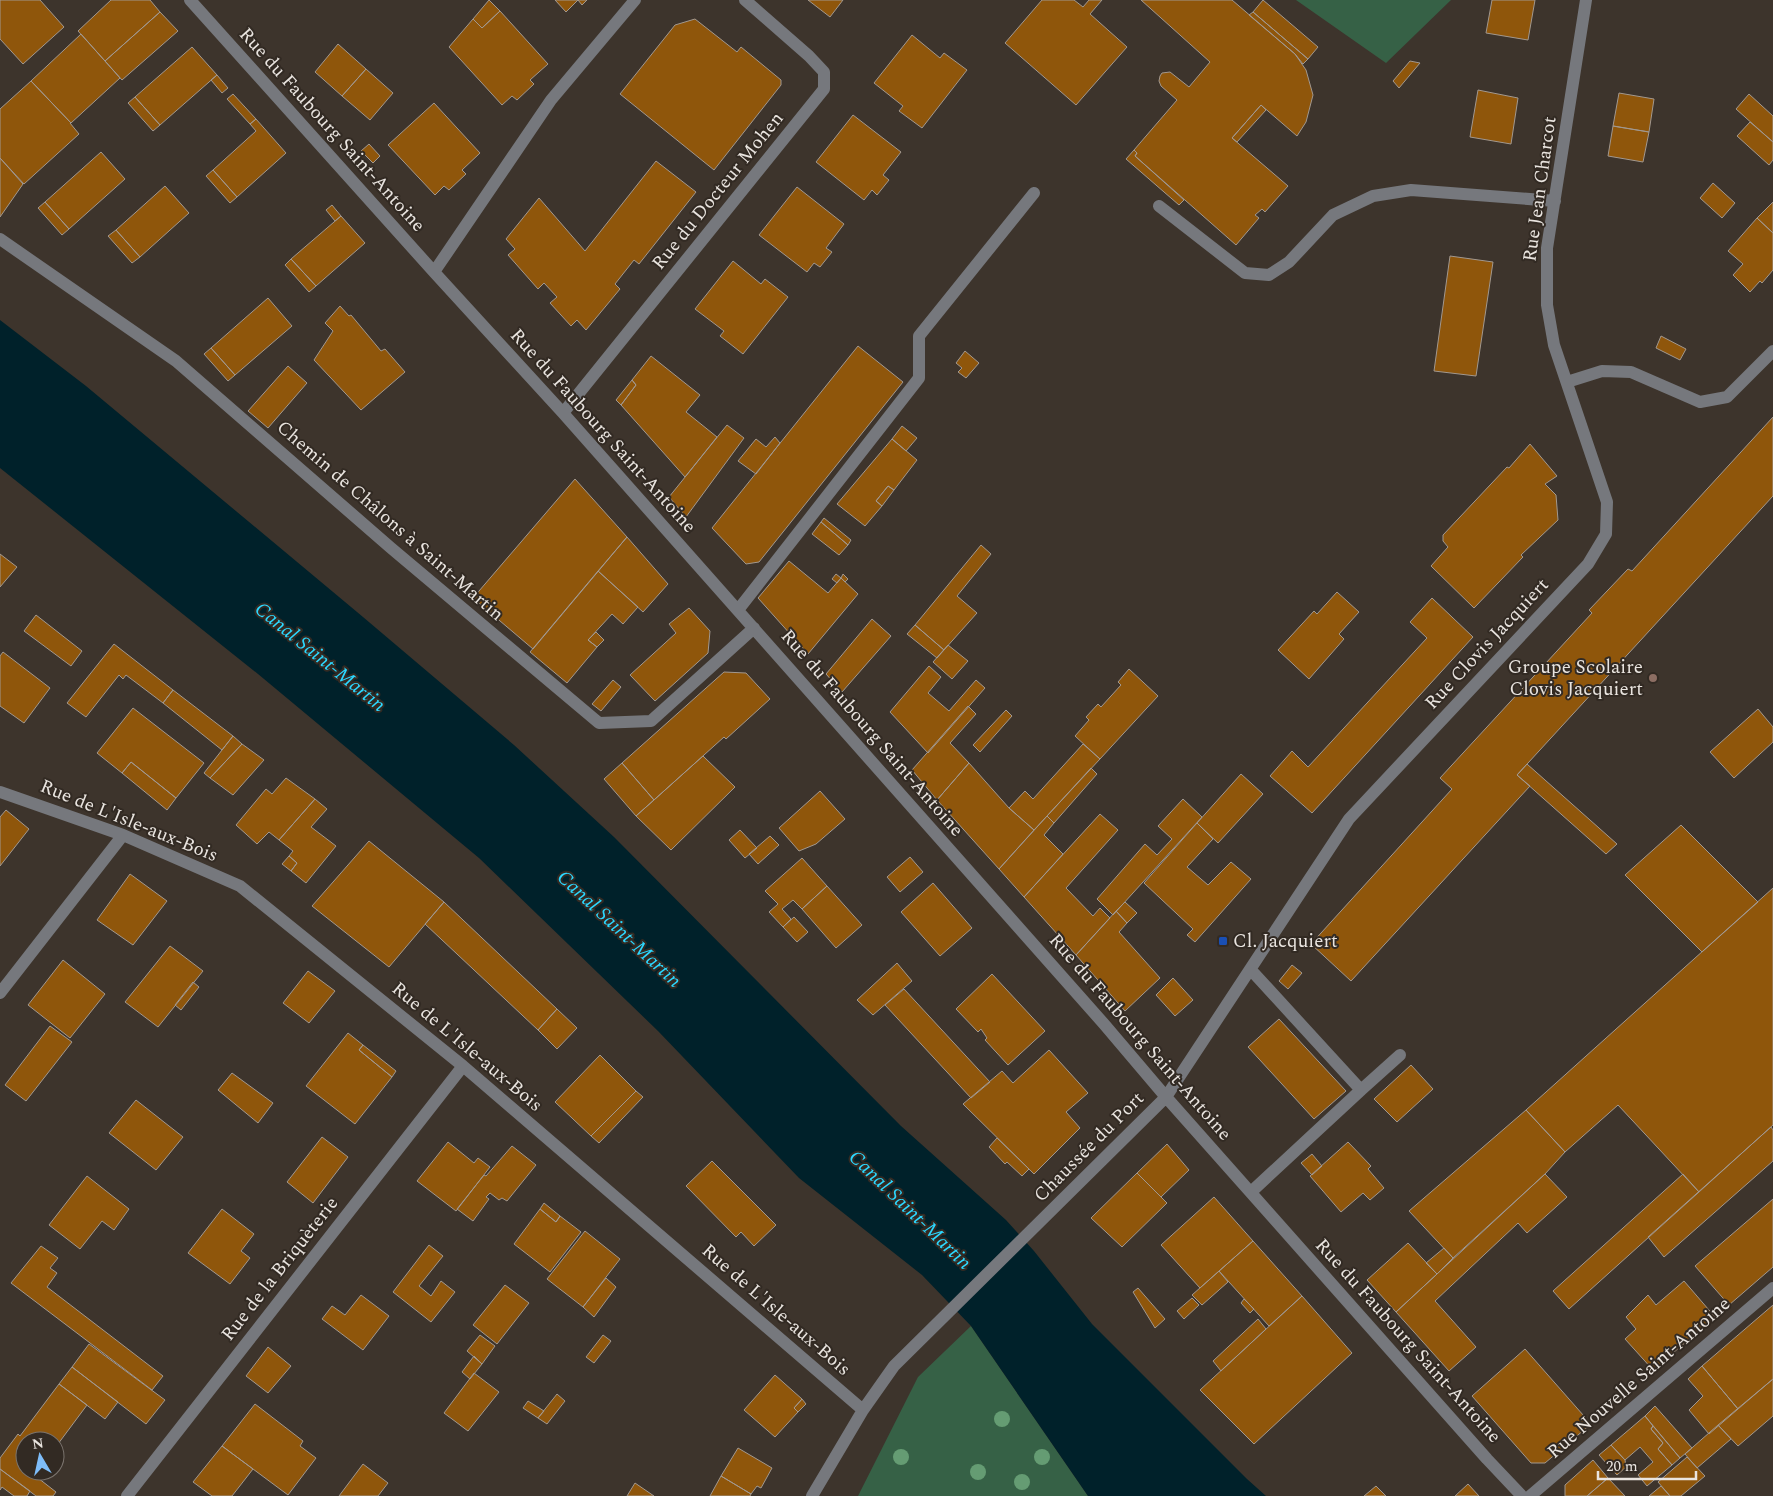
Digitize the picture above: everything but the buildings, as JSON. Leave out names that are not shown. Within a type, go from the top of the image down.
[{"type":"street","name":"Rue du Faubourg Saint-Antoine","points":[[190,0],[563,413],[1166,1097],[1522,1496]]},
{"type":"street","points":[[434,272],[551,100],[635,0]]},
{"type":"street","name":"Rue du Docteur Mohen","points":[[563,413],[824,89],[824,72],[746,0]]},
{"type":"street","name":"Rue Jean Charcot","points":[[1567,382],[1554,345],[1547,305],[1547,248],[1586,0]]},
{"type":"street","points":[[1159,206],[1245,273],[1268,275],[1289,262],[1333,215],[1373,196],[1411,190],[1555,201]]},
{"type":"street","points":[[738,610],[919,378],[919,336],[1034,194]]},
{"type":"street","name":"Chemin de Châlons à Saint-Martin","points":[[0,239],[176,362],[390,548],[599,723],[651,721],[754,628]]},
{"type":"street","points":[[1567,382],[1602,371],[1631,372],[1700,402],[1727,397],[1773,351]]},
{"type":"street","name":"Rue Clovis Jacquiert","points":[[1166,1097],[1349,820],[1588,564],[1606,534],[1607,502],[1567,382]]},
{"type":"street","name":"Rue de L'Isle-aux-Bois","points":[[0,792],[123,835],[240,886],[463,1066],[863,1410]]},
{"type":"street","points":[[0,993],[123,835]]},
{"type":"street","points":[[1251,970],[1361,1090]]},
{"type":"street","points":[[1251,1192],[1400,1055]]},
{"type":"street","name":"Rue de la Briquèterie","points":[[127,1496],[463,1066]]},
{"type":"street","name":"Chaussée du Port","points":[[812,1496],[863,1410],[894,1366],[1166,1097]]},
{"type":"street","name":"Rue Nouvelle Saint-Antoine","points":[[1530,1496],[1773,1288]]},
{"type":"green space","points":[[1296,0],[1451,0],[1386,63]]},
{"type":"green space","points":[[971,1326],[1088,1496],[858,1496],[918,1377]]},
{"type":"water","name":"Canal Saint-Martin","points":[[0,320],[86,386],[363,617],[514,745],[614,837],[901,1126],[1006,1220],[1034,1251],[1092,1324],[1266,1496],[1088,1496],[971,1326],[922,1275],[799,1178],[658,1031],[479,858],[258,674],[0,468]]},
{"type":"place","name":"Groupe Scolaire Clovis Jacquiert","points":[[1653,678]]},
{"type":"place","name":"Cl. Jacquiert","points":[[1223,941]]}]
